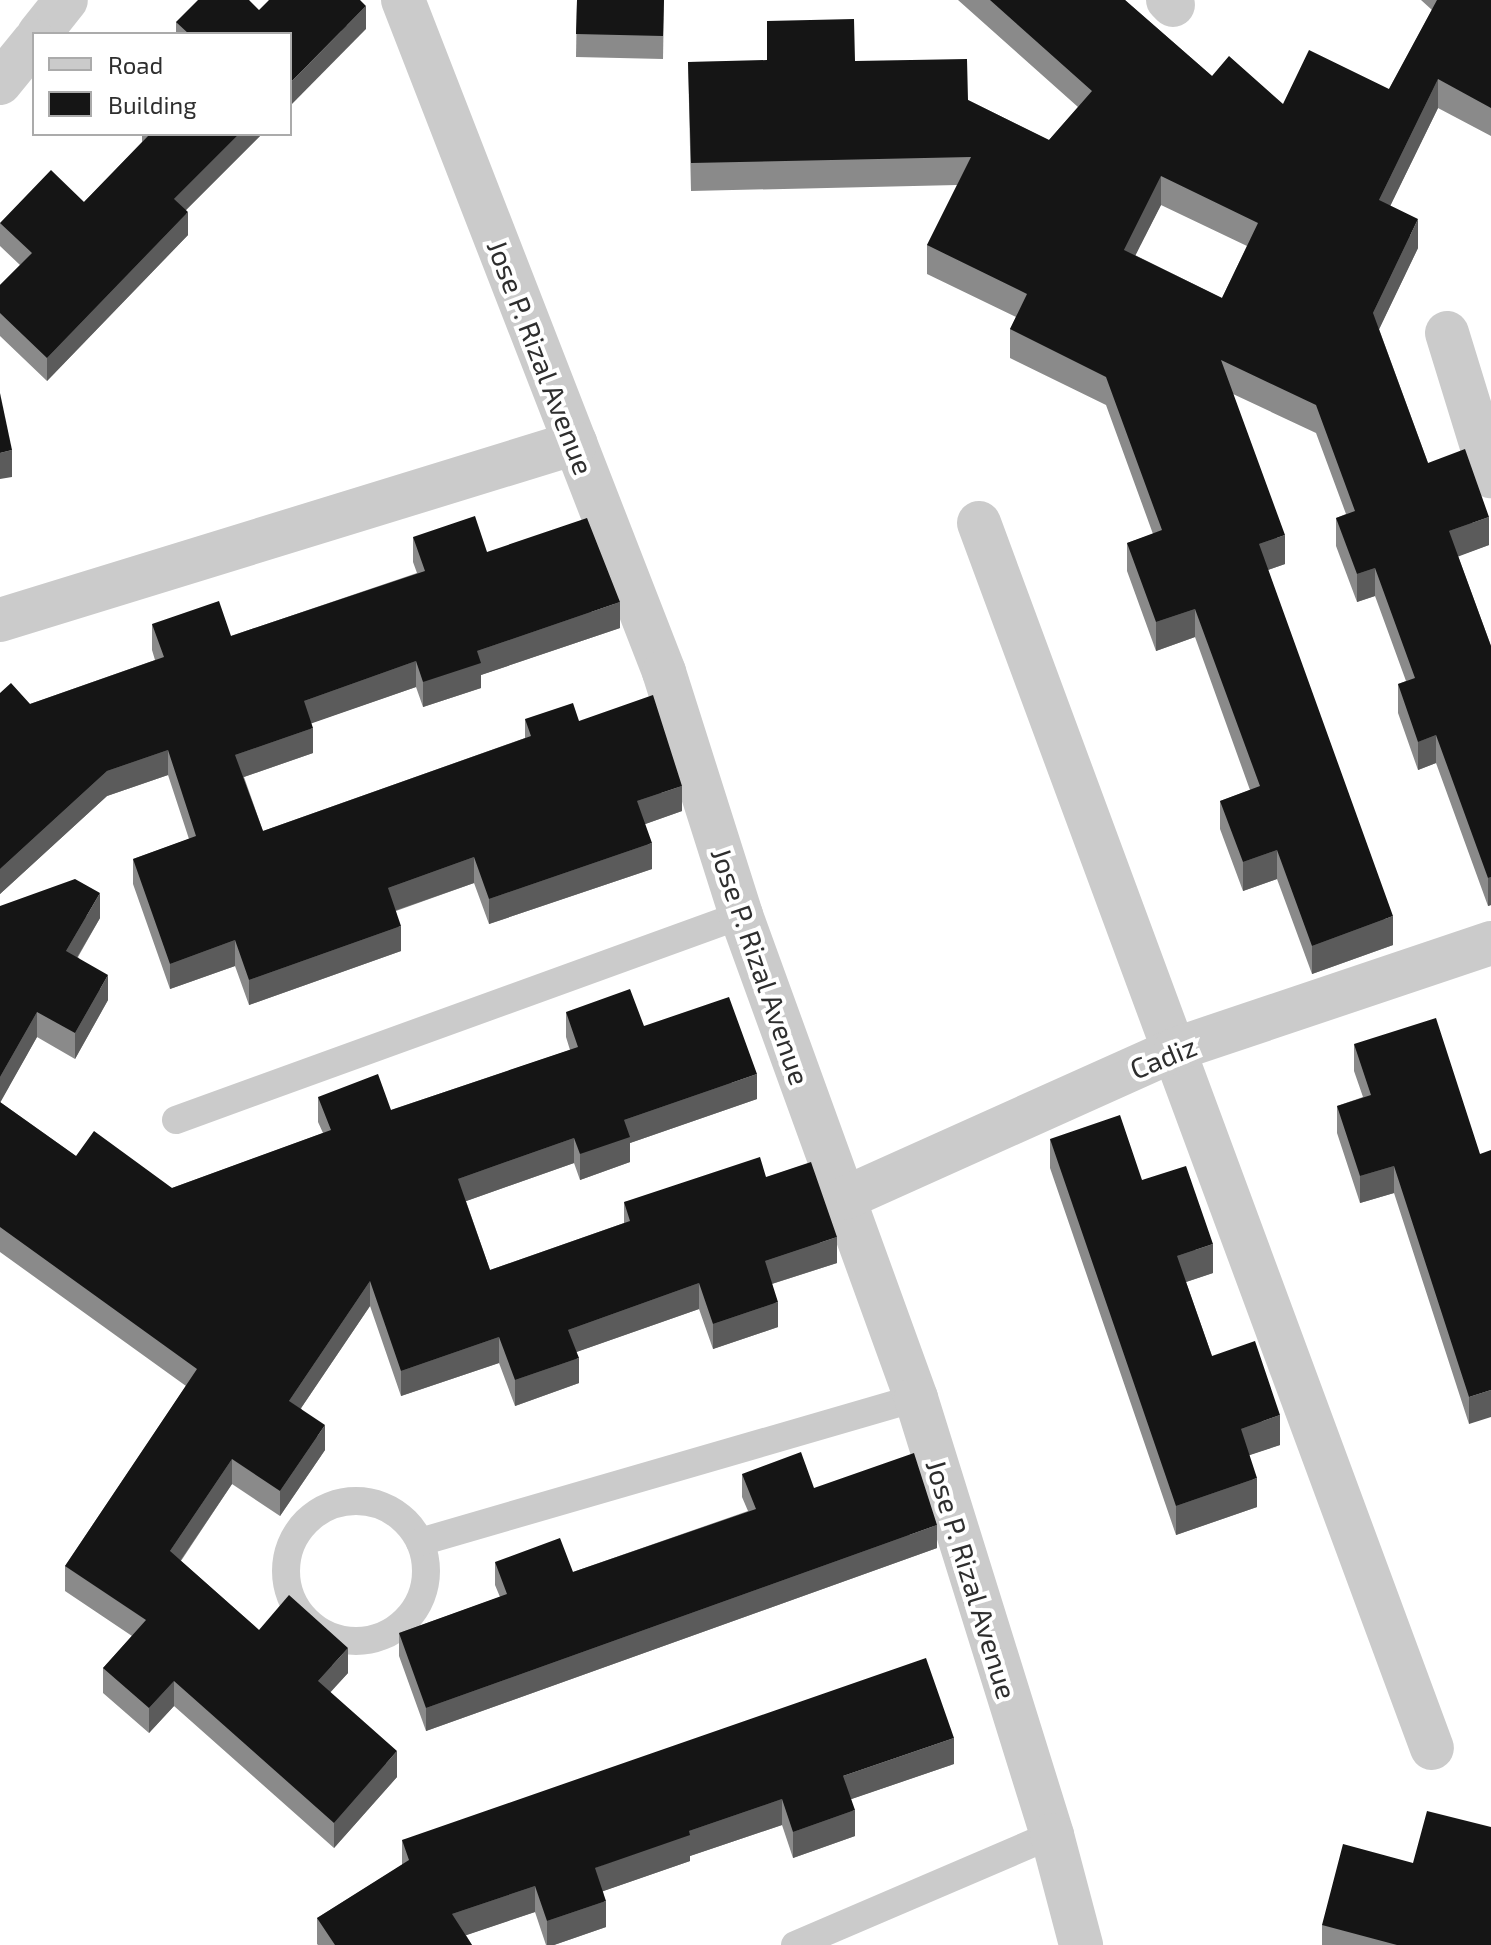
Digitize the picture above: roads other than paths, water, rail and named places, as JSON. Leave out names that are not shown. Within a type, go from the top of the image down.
[{"type":"street","points":[[41,32],[66,0]]},
{"type":"street","name":"Jose P. Rizal Avenue","points":[[403,0],[664,672],[741,915],[916,1398],[1052,1835],[1081,1945]]},
{"type":"street","points":[[0,83],[32,43]]},
{"type":"street","points":[[1447,333],[1491,476]]},
{"type":"street","points":[[0,620],[575,443]]},
{"type":"street","points":[[979,523],[1432,1748]]},
{"type":"street","name":"Cadiz","points":[[845,1198],[1176,1049],[1491,943]]},
{"type":"lane","points":[[176,1120],[741,915]]},
{"type":"lane","points":[[420,1542],[916,1398]]},
{"type":"lane","points":[[358,1500],[387,1507],[407,1522],[420,1542],[427,1566],[421,1601],[406,1621],[376,1638],[352,1641],[328,1635],[308,1622],[294,1603],[286,1580],[287,1555],[296,1533],[312,1515],[334,1504],[358,1500]]},
{"type":"lane","points":[[795,1945],[1052,1835]]}]
